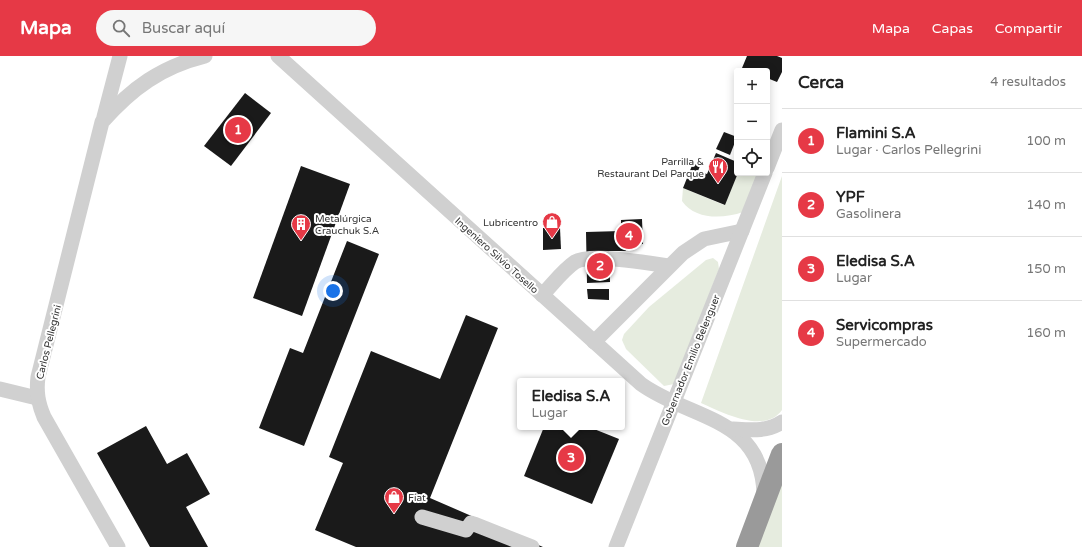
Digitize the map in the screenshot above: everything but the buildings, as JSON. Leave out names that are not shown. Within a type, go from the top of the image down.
[{"type":"highway","points":[[747,547],[782,454]]},
{"type":"street","name":"Carlos Pellegrini","points":[[118,547],[44,417],[37,398],[38,377],[120,56]]},
{"type":"street","name":"Carlos Pellegrini","points":[[102,122],[120,102],[137,87],[176,66],[205,56]]},
{"type":"street","name":"Ingeniero Silvio Tosello","points":[[278,56],[641,384],[661,397],[733,429],[746,442],[757,457],[763,476],[764,502]]},
{"type":"street","points":[[770,160],[782,130]]},
{"type":"street","name":"Gobernador Emilio Belenguer","points":[[616,547],[764,176]]},
{"type":"street","points":[[594,342],[668,266],[683,253],[704,239],[742,231]]},
{"type":"street","points":[[542,295],[571,265],[581,259],[624,259],[668,266]]},
{"type":"street","points":[[0,389],[37,398]]},
{"type":"street","name":"Ingeniero Silvio Tosello","points":[[733,429],[760,430],[782,422]]},
{"type":"street","points":[[422,517],[466,530],[471,523],[532,547]]},
{"type":"shaded area","points":[[737,176],[758,176],[743,212],[727,216],[718,217],[702,215],[694,212],[682,201],[683,188],[724,205]]},
{"type":"shaded area","points":[[782,176],[782,410],[774,417],[765,421],[754,421],[731,416],[701,403]]},
{"type":"shaded area","points":[[713,258],[718,262],[719,269],[674,384],[664,386],[626,349],[622,340],[624,334],[649,307],[706,260]]},
{"type":"shaded area","points":[[782,479],[782,547],[756,547]]},
{"type":"place","name":"Flamini S.A","points":[[238,130]]},
{"type":"place","name":"Parrilla & Restaurant Del Parque","points":[[718,184]]},
{"type":"place","name":"Servicompras","points":[[629,236]]},
{"type":"place","name":"Lubricentro","points":[[552,239]]},
{"type":"place","name":"Metalúrgica Crauchuk S.A","points":[[301,241]]},
{"type":"place","name":"YPF","points":[[600,266]]},
{"type":"place","name":"Eledisa S.A","points":[[571,458]]},
{"type":"place","name":"Fiat","points":[[394,514]]}]
